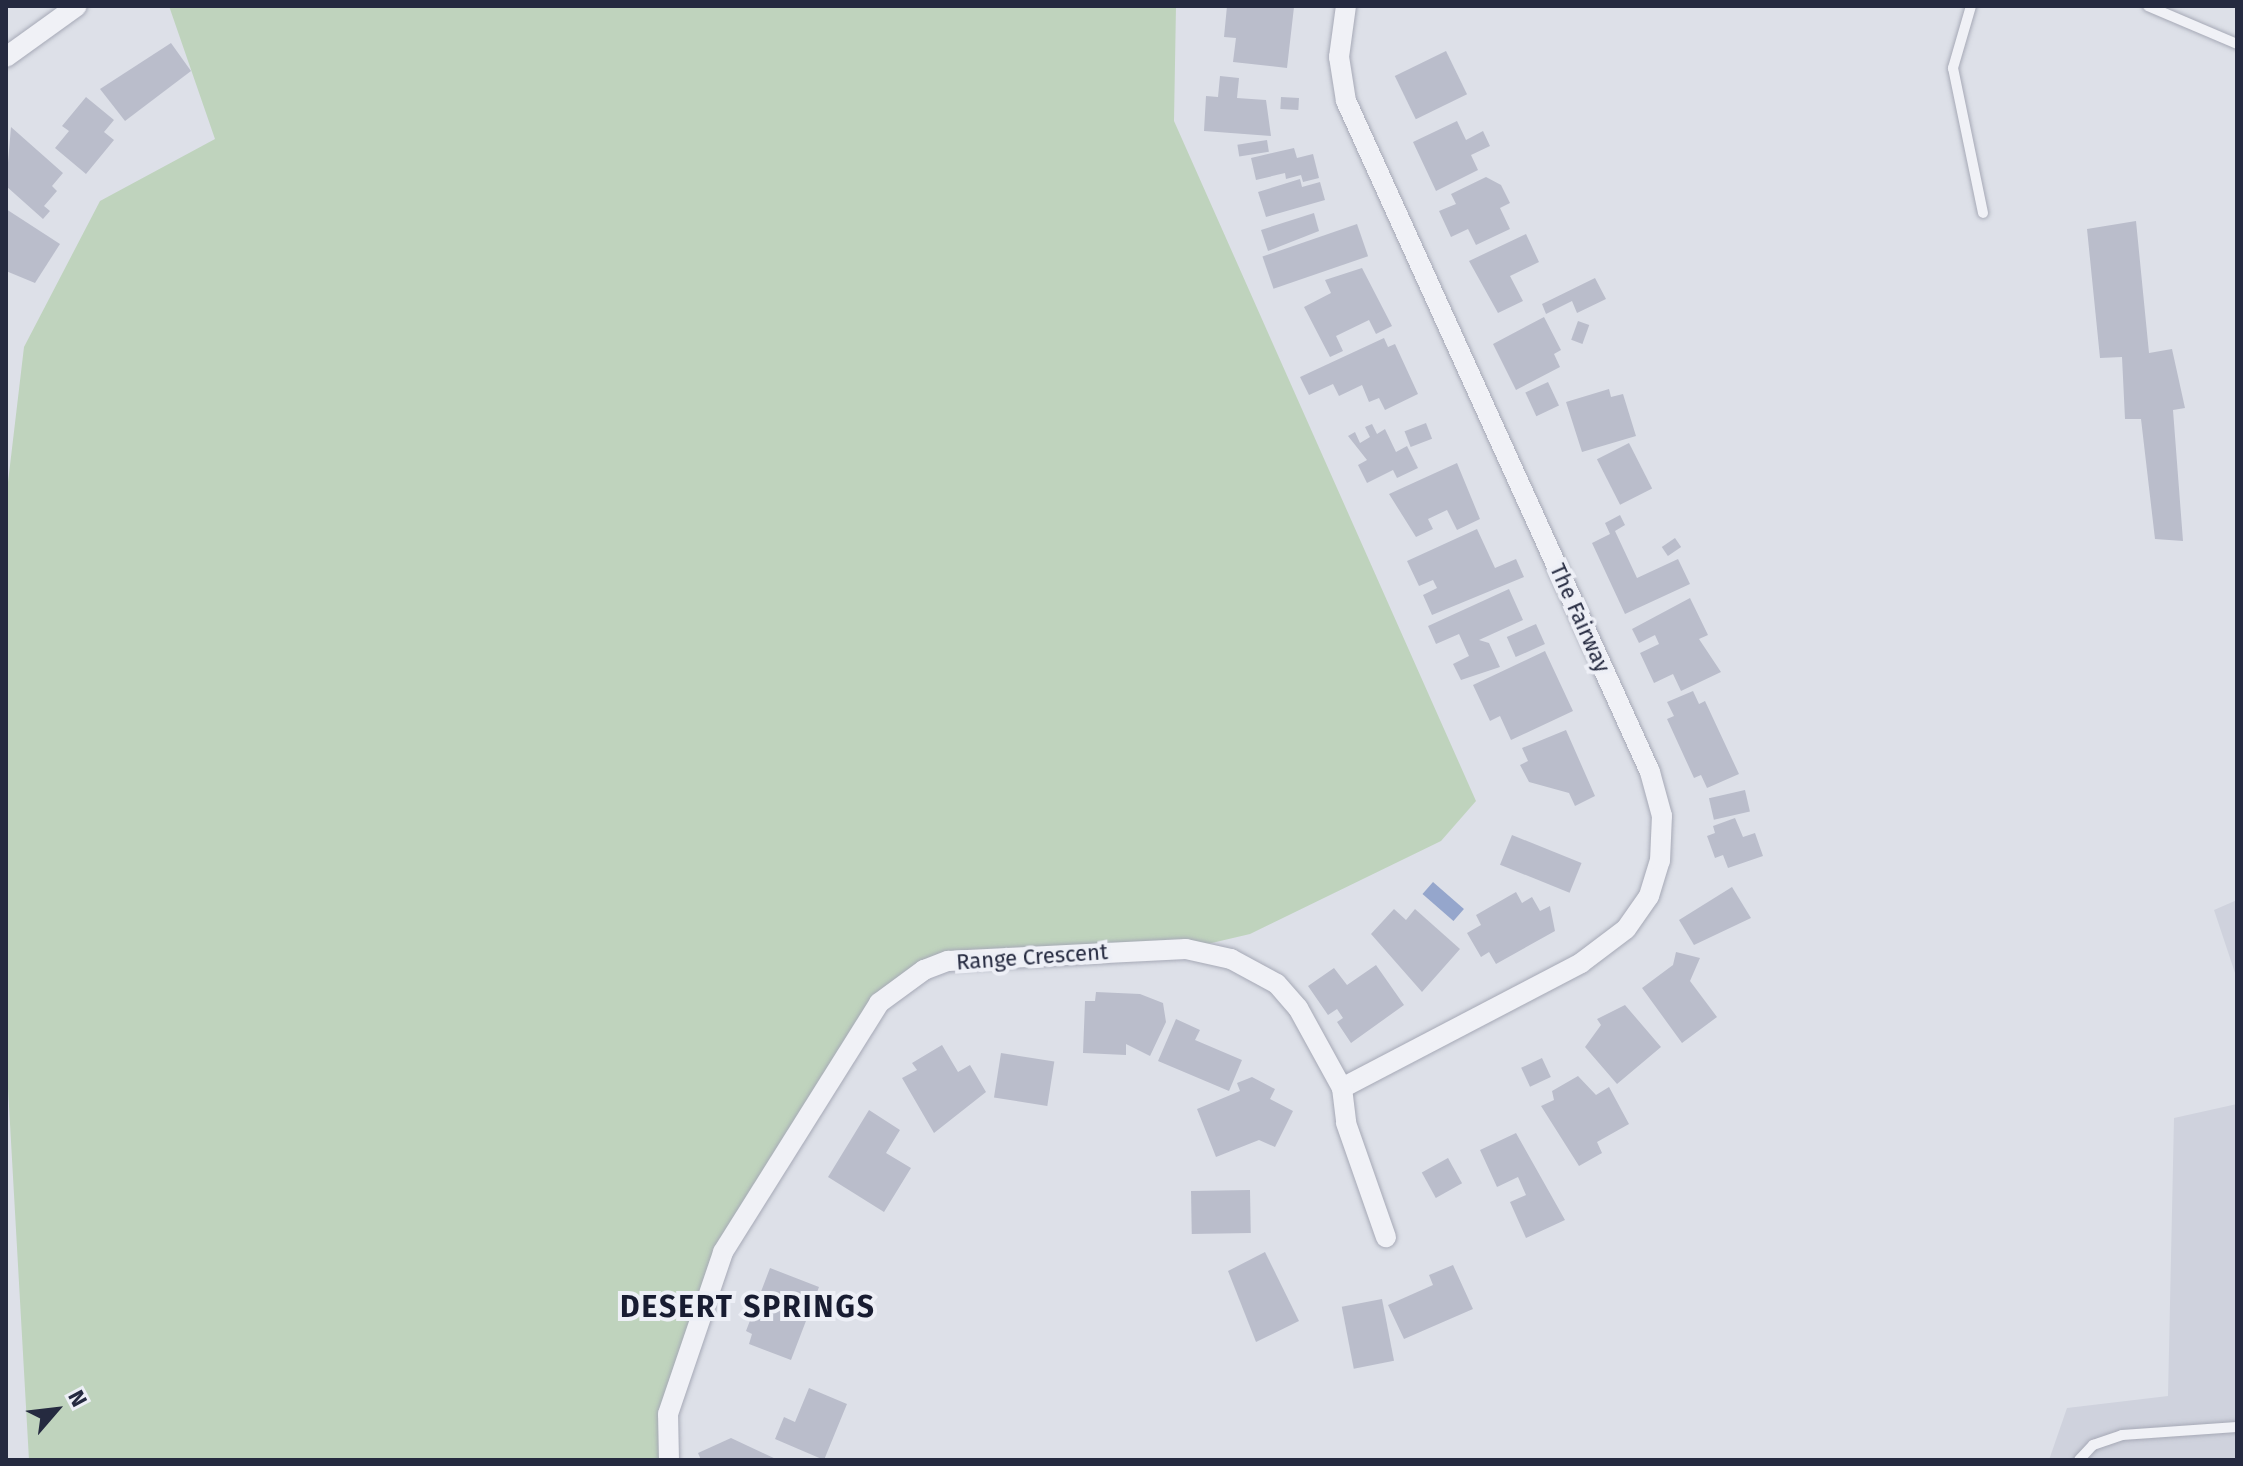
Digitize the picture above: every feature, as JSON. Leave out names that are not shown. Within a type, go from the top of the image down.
[{"type":"street","points":[[6,57],[77,6]]},
{"type":"street","name":"The Fairway","points":[[1342,1088],[1581,963],[1626,929],[1649,896],[1660,861],[1662,816],[1650,772],[1346,101],[1339,57],[1346,6]]},
{"type":"street","name":"Range Crescent","points":[[669,1460],[668,1414],[723,1252],[879,1003],[924,970],[969,957],[1186,949],[1231,959],[1277,984],[1298,1008],[1342,1088],[1346,1123],[1386,1237]]},
{"type":"lane","points":[[1971,6],[1953,68],[1983,213]]},
{"type":"lane","points":[[2148,6],[2237,44]]},
{"type":"lane","points":[[2079,1460],[2093,1445],[2122,1435],[2237,1427]]},
{"type":"shaded area","points":[[2237,900],[2237,979],[2214,910]]},
{"type":"shaded area","points":[[2237,1104],[2237,1460],[2049,1460],[2067,1408],[2168,1396],[2174,1118]]},
{"type":"green space","points":[[169,6],[1176,6],[1174,121],[1476,801],[1441,841],[1250,934],[1186,949],[969,957],[892,992],[723,1252],[668,1414],[669,1460],[29,1460],[6,1053],[6,499],[24,347],[100,201],[215,139]]},
{"type":"water","points":[[1433,882],[1464,909],[1453,921],[1423,894]]},
{"type":"building","points":[[1227,6],[1294,7],[1287,68],[1233,62],[1236,38],[1224,37]]},
{"type":"building","points":[[171,43],[191,71],[125,121],[100,89]]},
{"type":"building","points":[[1446,51],[1467,94],[1416,119],[1395,76]]},
{"type":"building","points":[[1220,76],[1239,78],[1237,98],[1266,100],[1271,136],[1204,131],[1206,96],[1218,97]]},
{"type":"building","points":[[86,97],[114,120],[104,132],[114,140],[86,174],[55,148],[69,131],[62,126]]},
{"type":"building","points":[[1281,97],[1299,98],[1298,110],[1280,109]]},
{"type":"building","points":[[1457,121],[1466,140],[1483,131],[1490,146],[1471,155],[1478,170],[1436,191],[1413,142]]},
{"type":"building","points":[[11,127],[63,173],[52,186],[57,191],[44,206],[50,211],[43,219],[6,186]]},
{"type":"building","points":[[1267,140],[1269,152],[1239,157],[1237,145]]},
{"type":"building","points":[[1294,148],[1297,158],[1313,154],[1319,178],[1303,182],[1301,175],[1286,179],[1285,173],[1256,180],[1251,158]]},
{"type":"building","points":[[1486,177],[1501,185],[1510,203],[1500,208],[1510,229],[1476,245],[1468,229],[1451,237],[1439,211],[1456,204],[1451,194]]},
{"type":"building","points":[[1300,179],[1302,187],[1320,182],[1325,200],[1266,217],[1258,192]]},
{"type":"building","points":[[6,209],[60,244],[35,283],[6,271]]},
{"type":"building","points":[[1314,213],[1319,231],[1268,251],[1261,230]]},
{"type":"building","points":[[2136,221],[2149,353],[2172,349],[2185,408],[2173,410],[2183,541],[2155,539],[2141,419],[2125,419],[2122,357],[2100,358],[2087,229]]},
{"type":"building","points":[[1357,224],[1368,256],[1274,289],[1262,257]]},
{"type":"building","points":[[1526,234],[1539,262],[1510,276],[1523,301],[1498,313],[1469,261]]},
{"type":"building","points":[[1362,268],[1392,326],[1376,334],[1369,320],[1336,336],[1343,351],[1330,357],[1304,307],[1331,293],[1325,280]]},
{"type":"building","points":[[1595,278],[1606,299],[1577,313],[1572,301],[1546,314],[1542,304]]},
{"type":"building","points":[[1544,317],[1561,350],[1554,354],[1560,367],[1516,390],[1493,344]]},
{"type":"building","points":[[1578,321],[1589,325],[1582,344],[1571,340]]},
{"type":"building","points":[[1384,338],[1388,347],[1395,344],[1418,394],[1385,410],[1379,398],[1369,402],[1362,385],[1339,396],[1333,384],[1309,395],[1300,377]]},
{"type":"building","points":[[1548,382],[1559,406],[1536,416],[1525,393]]},
{"type":"building","points":[[1609,389],[1611,397],[1623,394],[1636,436],[1582,452],[1566,402]]},
{"type":"building","points":[[1426,423],[1432,439],[1411,447],[1405,431]]},
{"type":"building","points":[[1372,424],[1377,434],[1385,429],[1396,452],[1407,446],[1418,468],[1397,478],[1393,470],[1367,483],[1358,465],[1367,460],[1348,436],[1355,432],[1360,443],[1370,437],[1365,427]]},
{"type":"building","points":[[1629,443],[1652,488],[1620,505],[1597,459]]},
{"type":"building","points":[[1457,463],[1480,519],[1457,530],[1447,510],[1428,519],[1433,529],[1416,537],[1389,494]]},
{"type":"building","points":[[1620,515],[1625,525],[1615,531],[1637,578],[1678,559],[1690,584],[1625,614],[1592,543],[1610,534],[1605,523]]},
{"type":"building","points":[[1477,529],[1495,568],[1516,559],[1524,577],[1432,615],[1423,595],[1437,588],[1433,580],[1419,586],[1407,561]]},
{"type":"building","points":[[1675,538],[1681,547],[1668,556],[1662,547]]},
{"type":"building","points":[[1509,589],[1523,620],[1479,640],[1489,643],[1500,667],[1461,680],[1453,664],[1469,656],[1459,634],[1436,644],[1428,626]]},
{"type":"building","points":[[1690,598],[1708,635],[1699,639],[1721,672],[1681,691],[1673,674],[1654,683],[1640,653],[1659,644],[1655,635],[1639,643],[1632,629]]},
{"type":"building","points":[[1536,624],[1545,644],[1516,657],[1507,637]]},
{"type":"building","points":[[1545,651],[1573,711],[1511,740],[1500,716],[1490,721],[1473,685]]},
{"type":"building","points":[[1693,691],[1699,704],[1705,701],[1739,774],[1707,788],[1701,775],[1694,778],[1667,719],[1674,716],[1667,702]]},
{"type":"building","points":[[1566,730],[1595,796],[1575,806],[1569,793],[1529,782],[1520,765],[1528,761],[1522,748]]},
{"type":"building","points":[[1745,790],[1750,811],[1714,820],[1709,798]]},
{"type":"building","points":[[1735,818],[1743,837],[1755,833],[1763,856],[1728,868],[1723,855],[1715,858],[1707,836],[1715,833],[1713,826]]},
{"type":"building","points":[[1512,835],[1582,863],[1570,893],[1500,865]]},
{"type":"building","points":[[1732,887],[1751,918],[1694,945],[1679,920]]},
{"type":"building","points":[[1516,892],[1522,903],[1532,897],[1540,911],[1550,906],[1555,931],[1496,964],[1489,952],[1481,957],[1467,933],[1481,925],[1476,915]]},
{"type":"building","points":[[1394,909],[1406,920],[1415,909],[1460,949],[1422,992],[1371,934]]},
{"type":"building","points":[[1676,952],[1700,958],[1690,981],[1717,1017],[1682,1043],[1642,988],[1673,965]]},
{"type":"building","points":[[1376,965],[1404,1005],[1351,1043],[1337,1022],[1343,1018],[1337,1009],[1328,1015],[1308,986],[1334,968],[1347,985]]},
{"type":"building","points":[[1096,992],[1140,994],[1163,1003],[1166,1022],[1150,1056],[1126,1044],[1126,1055],[1083,1053],[1085,1001],[1095,1001]]},
{"type":"building","points":[[1625,1005],[1661,1047],[1617,1084],[1585,1047],[1601,1025],[1597,1019]]},
{"type":"building","points":[[1176,1019],[1200,1030],[1195,1040],[1242,1060],[1229,1091],[1158,1061]]},
{"type":"building","points":[[942,1045],[958,1072],[970,1065],[986,1092],[934,1133],[902,1078],[917,1070],[912,1063]]},
{"type":"building","points":[[1001,1053],[1054,1061],[1047,1106],[994,1097]]},
{"type":"building","points":[[1542,1058],[1551,1077],[1530,1087],[1521,1068]]},
{"type":"building","points":[[1578,1076],[1596,1095],[1609,1087],[1629,1124],[1597,1142],[1602,1153],[1579,1166],[1541,1106],[1554,1100],[1552,1091]]},
{"type":"building","points":[[1252,1077],[1275,1089],[1270,1099],[1293,1111],[1275,1147],[1259,1140],[1216,1157],[1197,1109],[1240,1091],[1237,1083]]},
{"type":"building","points":[[869,1110],[900,1130],[886,1153],[911,1168],[884,1212],[828,1177]]},
{"type":"building","points":[[1516,1133],[1565,1220],[1526,1238],[1510,1202],[1526,1195],[1518,1177],[1497,1187],[1480,1150]]},
{"type":"building","points":[[1448,1158],[1462,1183],[1436,1198],[1422,1173]]},
{"type":"building","points":[[1250,1190],[1251,1233],[1192,1234],[1191,1191]]},
{"type":"building","points":[[1265,1252],[1299,1321],[1256,1342],[1228,1271]]},
{"type":"building","points":[[1453,1265],[1473,1309],[1404,1339],[1388,1305],[1433,1285],[1429,1275]]},
{"type":"building","points":[[770,1268],[819,1287],[791,1360],[749,1344],[752,1334],[746,1331]]},
{"type":"building","points":[[1382,1299],[1394,1361],[1354,1369],[1342,1307]]},
{"type":"building","points":[[809,1388],[847,1404],[824,1460],[775,1439],[784,1417],[795,1422]]},
{"type":"building","points":[[731,1438],[778,1460],[701,1460],[698,1453]]},
{"type":"district","name":"DESERT SPRINGS","points":[[748,1307]]}]
